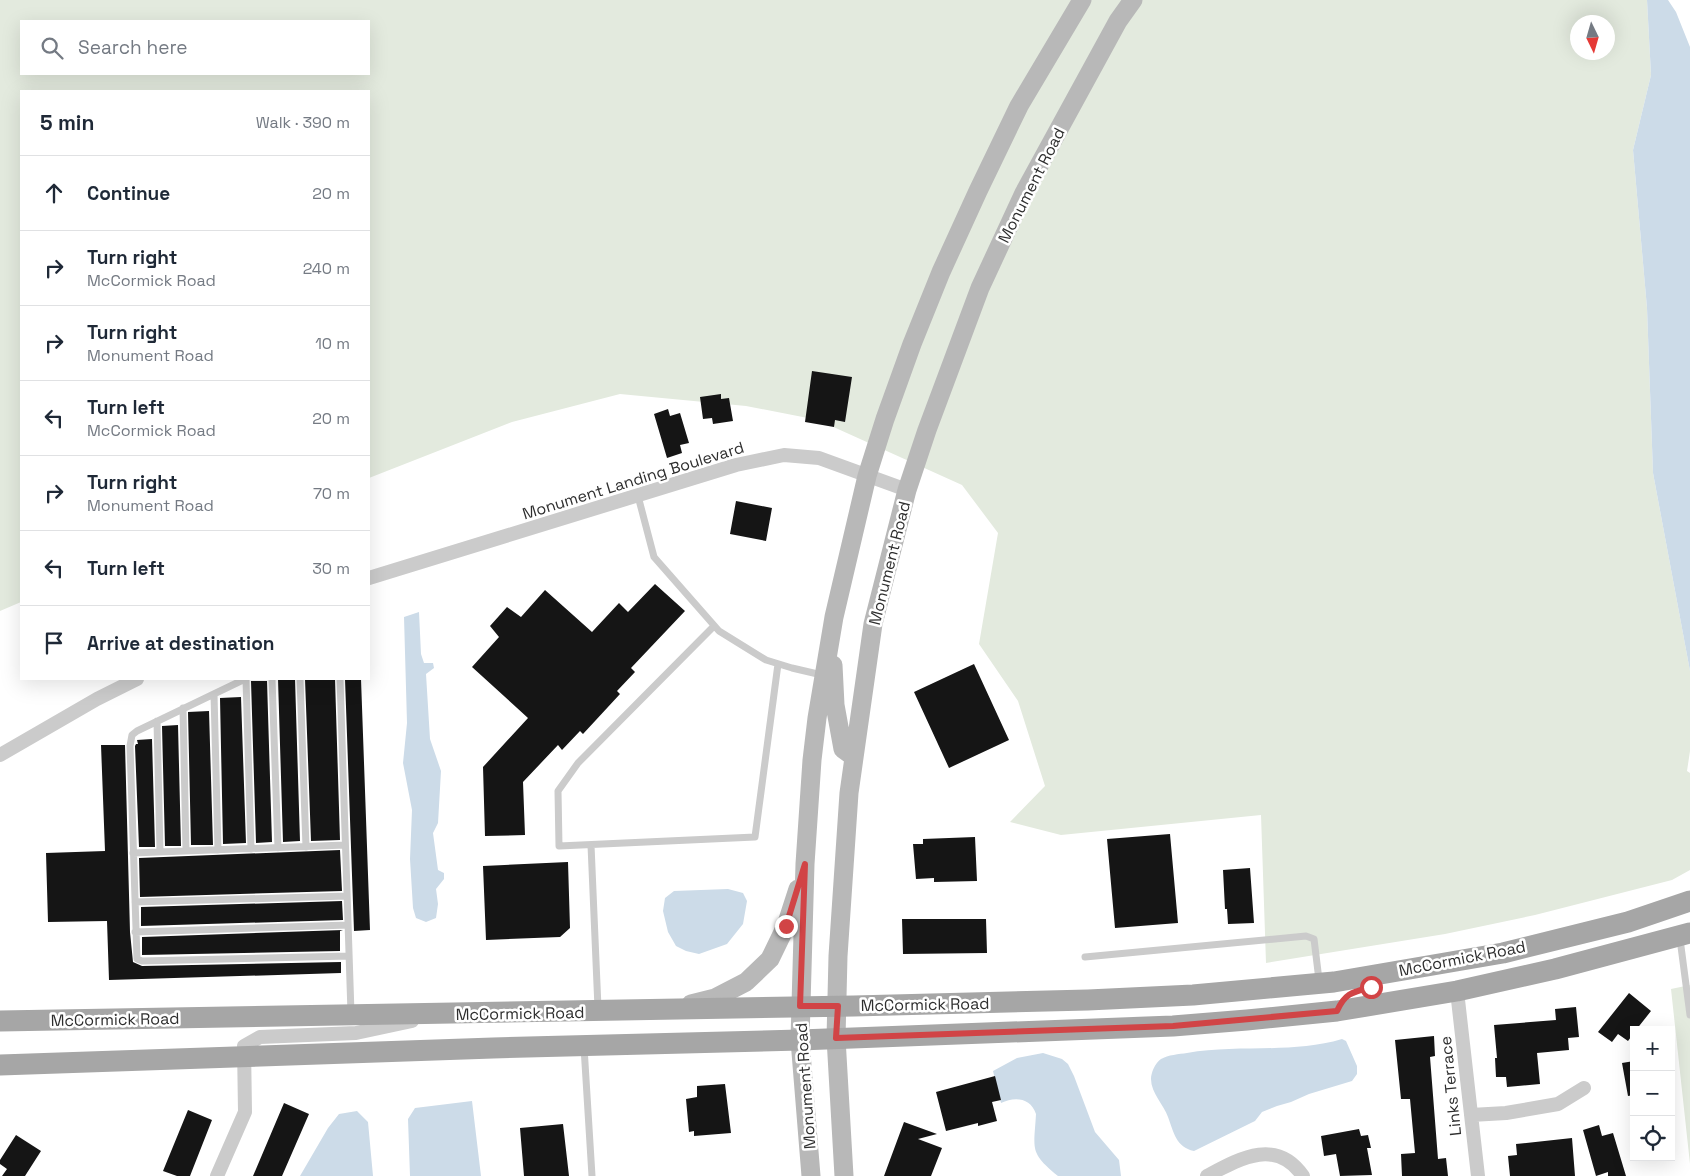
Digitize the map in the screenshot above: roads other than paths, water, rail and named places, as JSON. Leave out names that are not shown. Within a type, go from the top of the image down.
[{"type":"main road","name":"Monument Road","points":[[812,1176],[800,1040],[805,864],[812,760],[823,675],[834,616],[867,476],[912,344],[965,218],[1019,106],[1082,0]]},
{"type":"main road","name":"Monument Road","points":[[844,1176],[836,1038],[838,956],[846,830],[854,757],[873,624],[907,490],[927,430],[980,288],[1016,210],[1118,21],[1133,0]]},
{"type":"main road","points":[[834,616],[835,705],[844,749],[854,757]]},
{"type":"main road","points":[[670,1009],[715,998],[746,982],[770,959],[786,926],[805,864]]},
{"type":"main road","name":"McCormick Road","points":[[0,1021],[442,1015],[1088,1000],[1193,995],[1320,983],[1503,953],[1628,922],[1690,901]]},
{"type":"main road","points":[[1635,948],[1649,930],[1653,913]]},
{"type":"main road","points":[[1685,934],[1690,918]]},
{"type":"main road","name":"McCormick Road","points":[[0,1065],[584,1045],[800,1040],[1160,1026],[1247,1020],[1337,1011],[1457,991],[1555,969],[1685,934]]},
{"type":"main road","points":[[1337,1011],[1342,1000],[1347,995],[1462,971],[1503,953]]},
{"type":"main road","points":[[1160,1026],[1170,1019],[1194,1014],[1296,1004],[1308,1001],[1314,996],[1320,983]]},
{"type":"street","name":"Monument Landing Boulevard","points":[[370,578],[736,465],[784,455],[819,458],[907,490]]},
{"type":"street","points":[[0,755],[97,699],[135,680]]},
{"type":"street","name":"Links Terrace","points":[[1457,991],[1478,1176]]},
{"type":"street","points":[[217,1176],[245,1112],[244,1046],[260,1037],[356,1033],[442,1015]]},
{"type":"street","points":[[1471,1116],[1506,1113],[1558,1104],[1584,1088]]},
{"type":"street","points":[[1207,1176],[1252,1154],[1273,1154],[1283,1158],[1292,1163],[1303,1176]]},
{"type":"lane","points":[[638,496],[654,557],[718,631],[766,660],[823,675]]},
{"type":"lane","points":[[714,626],[578,763],[558,791],[560,846],[755,838],[778,664]]},
{"type":"lane","points":[[243,680],[137,731],[130,739],[136,956],[142,961],[349,956]]},
{"type":"lane","points":[[245,680],[250,849]]},
{"type":"lane","points":[[272,680],[278,848]]},
{"type":"lane","points":[[300,680],[306,847]]},
{"type":"lane","points":[[340,680],[351,1016]]},
{"type":"lane","points":[[214,694],[218,850]]},
{"type":"lane","points":[[183,708],[186,851]]},
{"type":"lane","points":[[157,721],[160,852]]},
{"type":"lane","points":[[591,845],[598,1011]]},
{"type":"lane","points":[[133,853],[346,846]]},
{"type":"lane","points":[[135,902],[347,896]]},
{"type":"lane","points":[[136,932],[348,924]]},
{"type":"lane","points":[[1685,934],[1690,1016]]},
{"type":"lane","points":[[1085,957],[1306,936],[1314,939],[1320,983]]},
{"type":"lane","points":[[584,1045],[592,1176]]},
{"type":"water","points":[[1647,0],[1668,0],[1676,12],[1690,47],[1690,671],[1653,473],[1647,308],[1633,150],[1651,75]]},
{"type":"water","points":[[419,612],[421,654],[424,663],[433,663],[434,668],[426,674],[430,739],[441,771],[438,823],[433,833],[438,870],[444,873],[444,879],[436,889],[438,904],[436,918],[426,922],[416,918],[413,908],[410,859],[412,810],[403,763],[407,723],[404,617]]},
{"type":"water","points":[[728,889],[743,893],[747,901],[743,924],[727,944],[699,954],[676,946],[668,932],[663,911],[665,898],[674,891]]},
{"type":"water","points":[[1342,1039],[1346,1041],[1357,1066],[1357,1074],[1352,1081],[1309,1094],[1262,1112],[1255,1121],[1194,1151],[1179,1143],[1152,1084],[1151,1077],[1155,1066],[1161,1059],[1170,1056],[1206,1050],[1284,1048],[1323,1044]]},
{"type":"water","points":[[1043,1053],[1062,1059],[1068,1064],[1095,1132],[1119,1160],[1121,1176],[1058,1176],[1042,1161],[1035,1150],[1036,1114],[1034,1109],[1026,1102],[1017,1099],[1001,1103],[993,1071],[1017,1058]]},
{"type":"water","points":[[472,1101],[481,1176],[410,1176],[408,1119],[415,1108]]},
{"type":"water","points":[[357,1111],[368,1122],[373,1176],[300,1176],[328,1128],[339,1114]]}]
